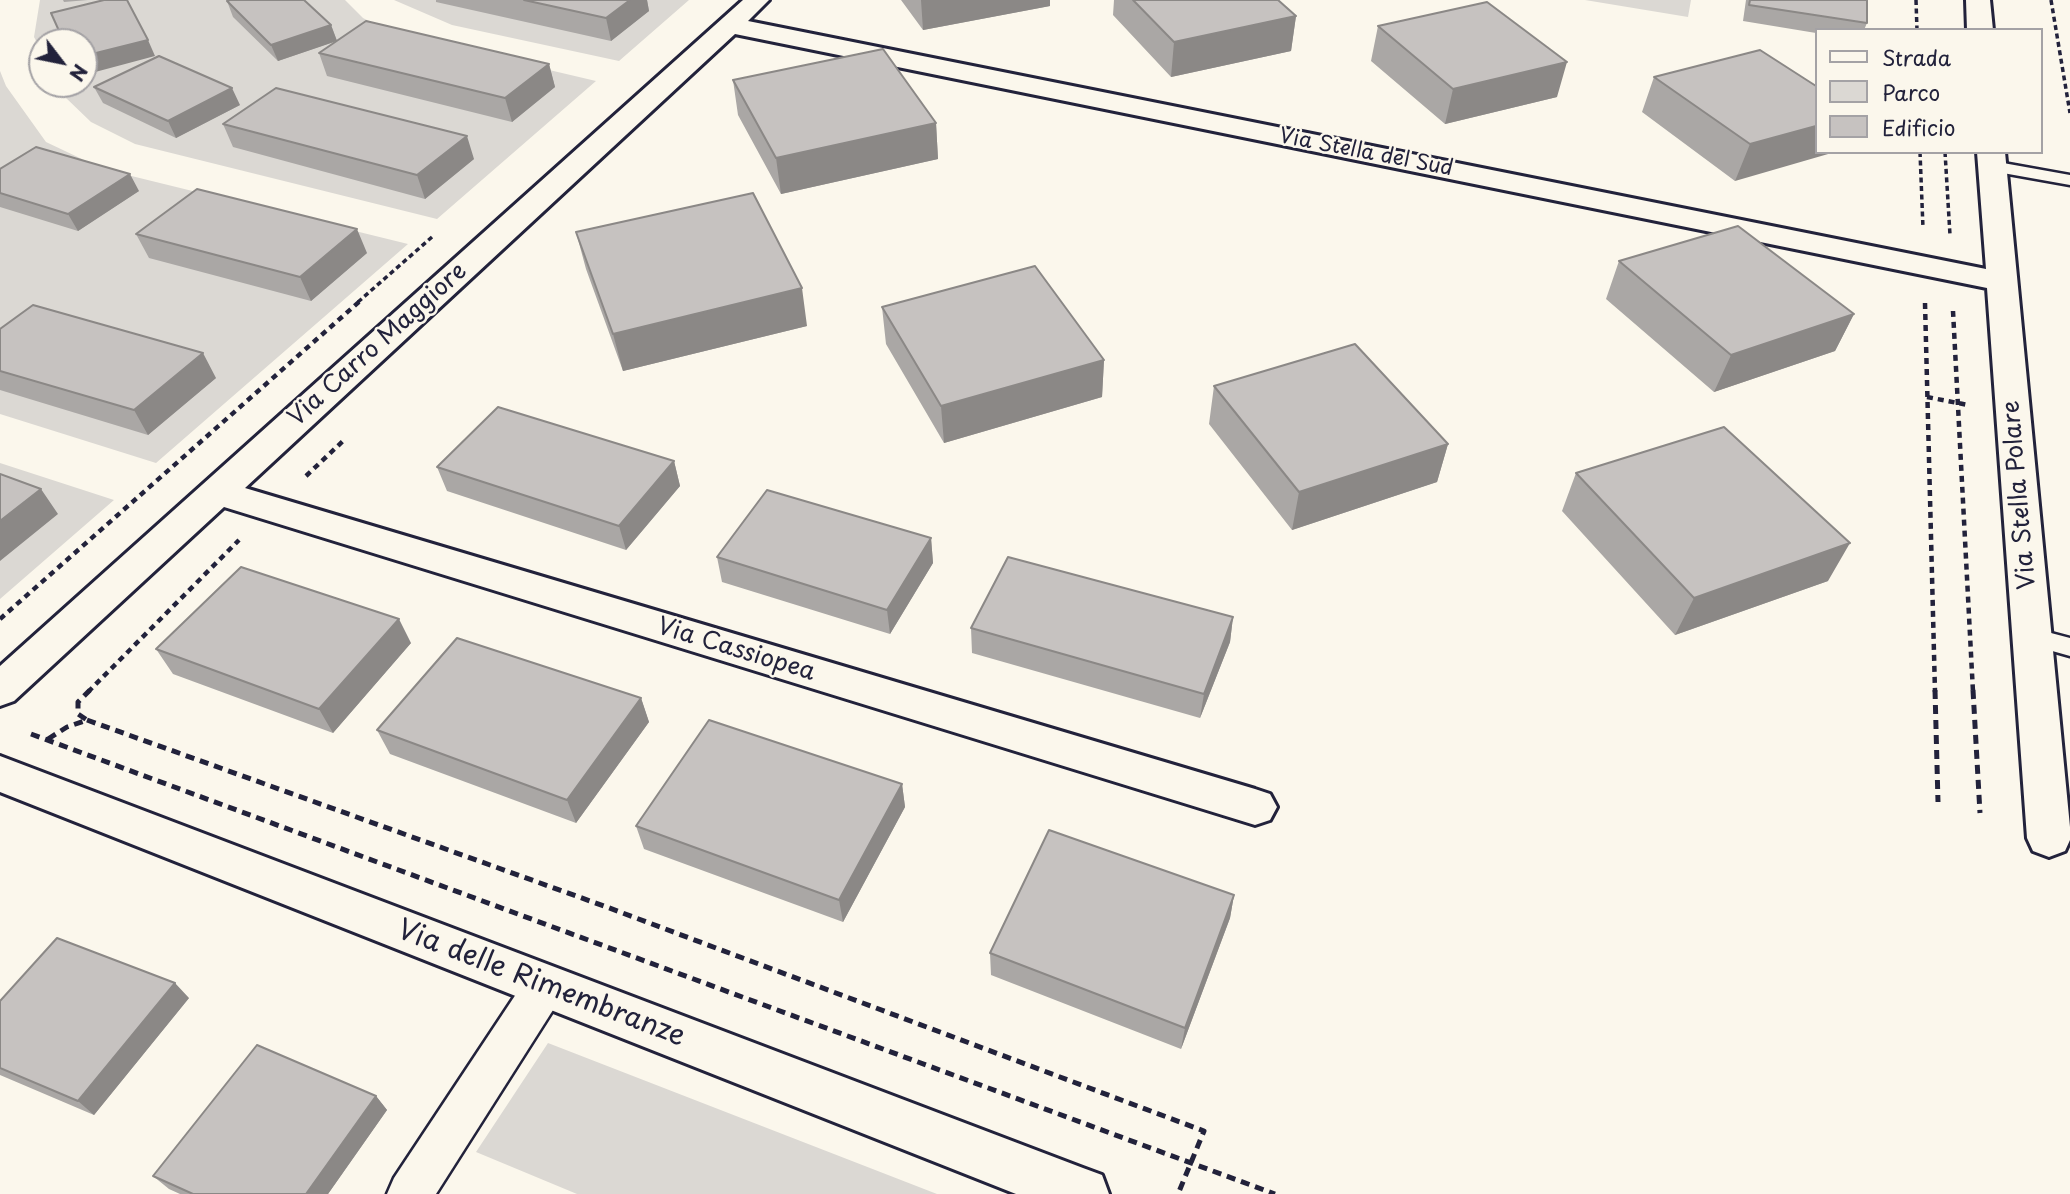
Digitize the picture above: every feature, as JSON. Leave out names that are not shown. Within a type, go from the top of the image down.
[{"type":"street","name":"Via Carro Maggiore","points":[[0,690],[757,0]]},
{"type":"street","points":[[1978,0],[1980,28]]},
{"type":"street","name":"Via Stella del Sud","points":[[730,24],[2002,282]]},
{"type":"street","name":"Via Stella Polare","points":[[1991,159],[2049,838]]},
{"type":"street","name":"Via Cassiopea","points":[[217,492],[1255,807]]},
{"type":"street","name":"Via delle Rimembranze","points":[[5,776],[1083,1194]]},
{"type":"street","points":[[410,1194],[545,986]]},
{"type":"lane","points":[[1991,159],[2070,180]]},
{"type":"lane","points":[[2032,637],[2070,647]]},
{"type":"path","points":[[1916,0],[1917,28]]},
{"type":"path","points":[[2051,0],[2070,113]]},
{"type":"path","points":[[1920,154],[1938,802]]},
{"type":"path","points":[[1945,154],[1980,813]]},
{"type":"path","points":[[0,620],[434,235]]},
{"type":"path","points":[[1927,397],[1969,406]]},
{"type":"path","points":[[351,433],[78,702],[78,714],[87,720],[604,906],[1204,1131],[1178,1194]]},
{"type":"path","points":[[5,776],[48,739],[67,727],[87,720]]},
{"type":"path","points":[[24,732],[1275,1194]]},
{"type":"green space","points":[[40,0],[345,0],[363,18],[392,33],[596,81],[437,219],[135,144],[91,122],[66,98],[98,98],[98,28],[35,28]]},
{"type":"green space","points":[[394,0],[689,0],[619,61],[452,25]]},
{"type":"green space","points":[[1585,0],[1691,0],[1688,17]]},
{"type":"green space","points":[[0,71],[6,86],[46,142],[103,169],[408,244],[156,463],[0,414]]},
{"type":"green space","points":[[0,463],[114,500],[0,599]]},
{"type":"green space","points":[[548,1043],[937,1194],[577,1194],[476,1152]]},
{"type":"building","points":[[104,0],[127,0],[148,40],[98,52],[98,28],[58,28],[51,13]]},
{"type":"building","points":[[304,0],[331,25],[271,45],[227,1]]},
{"type":"building","points":[[524,0],[630,0],[606,18]]},
{"type":"building","points":[[1133,0],[1278,0],[1296,16],[1174,42]]},
{"type":"building","points":[[1750,0],[1867,0],[1867,23],[1749,5]]},
{"type":"building","points":[[1487,2],[1567,62],[1453,89],[1378,26]]},
{"type":"building","points":[[366,21],[549,64],[505,98],[319,53]]},
{"type":"building","points":[[883,49],[936,123],[776,158],[733,80]]},
{"type":"building","points":[[1760,50],[1814,85],[1814,127],[1750,144],[1654,77]]},
{"type":"building","points":[[159,56],[232,88],[168,121],[98,89],[98,85]]},
{"type":"building","points":[[276,88],[467,136],[417,175],[223,124]]},
{"type":"building","points":[[36,147],[130,174],[68,214],[0,193],[0,169]]},
{"type":"building","points":[[197,189],[357,229],[300,277],[136,234]]},
{"type":"building","points":[[753,193],[802,288],[613,334],[576,232]]},
{"type":"building","points":[[1738,226],[1854,314],[1731,355],[1619,261]]},
{"type":"building","points":[[1035,266],[1104,360],[941,406],[882,307]]},
{"type":"building","points":[[33,305],[203,353],[134,410],[0,371],[0,329]]},
{"type":"building","points":[[1355,344],[1448,444],[1299,492],[1214,386]]},
{"type":"building","points":[[498,407],[674,461],[619,526],[437,467]]},
{"type":"building","points":[[1724,427],[1850,543],[1694,598],[1576,473]]},
{"type":"building","points":[[0,474],[41,489],[0,521]]},
{"type":"building","points":[[767,490],[931,538],[887,610],[717,557]]},
{"type":"building","points":[[1008,557],[1233,617],[1204,694],[971,628]]},
{"type":"building","points":[[241,567],[399,619],[319,709],[156,649]]},
{"type":"building","points":[[457,638],[641,698],[567,800],[377,730]]},
{"type":"building","points":[[709,720],[902,784],[839,900],[636,826]]},
{"type":"building","points":[[1049,830],[1234,895],[1185,1028],[990,953]]},
{"type":"building","points":[[57,938],[175,983],[78,1101],[0,1068],[0,1001]]},
{"type":"building","points":[[257,1045],[376,1096],[306,1194],[193,1194],[153,1176]]}]
